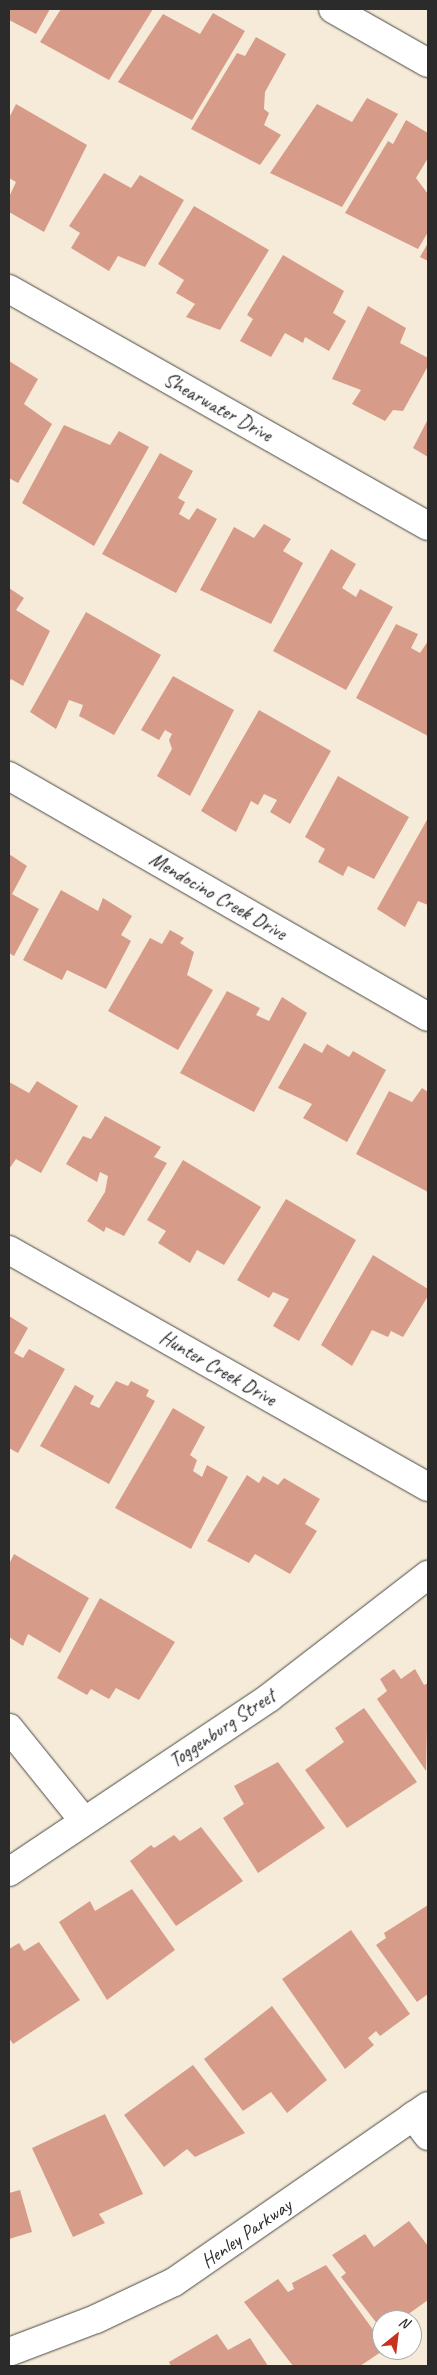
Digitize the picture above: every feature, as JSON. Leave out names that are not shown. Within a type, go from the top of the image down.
[{"type":"street","points":[[333,9],[428,63]]},
{"type":"street","name":"Shearwater Drive","points":[[9,289],[428,526]]},
{"type":"street","name":"Mendocino Creek Drive","points":[[9,776],[428,1017]]},
{"type":"street","name":"Hunter Creek Drive","points":[[9,1250],[428,1487]]},
{"type":"street","name":"Toggenburg Street","points":[[9,1872],[270,1697],[428,1575]]},
{"type":"street","points":[[9,1728],[84,1821]]},
{"type":"street","name":"Henley Parkway","points":[[9,2352],[50,2334],[96,2319],[174,2282],[423,2119]]},
{"type":"street","name":"Henley Parkway","points":[[9,2334],[50,2334]]},
{"type":"building","points":[[9,9],[50,9],[36,34],[9,20]]},
{"type":"building","points":[[61,9],[153,9],[109,80],[40,42]]},
{"type":"building","points":[[213,13],[245,31],[192,120],[118,82],[163,14],[200,34]]},
{"type":"building","points":[[256,37],[286,54],[265,92],[264,109],[269,113],[264,125],[281,135],[260,165],[191,129],[237,53],[245,56]]},
{"type":"building","points":[[367,98],[398,114],[342,207],[270,173],[317,104],[352,122]]},
{"type":"building","points":[[16,104],[87,145],[44,232],[9,212],[9,197],[16,182],[9,178],[9,118]]},
{"type":"building","points":[[406,120],[428,133],[428,158],[416,178],[428,194],[428,232],[418,249],[345,213],[388,141],[393,144]]},
{"type":"building","points":[[104,173],[131,188],[140,175],[184,200],[145,267],[118,256],[109,271],[71,248],[80,233],[69,226]]},
{"type":"building","points":[[194,206],[269,250],[220,330],[186,317],[195,304],[176,293],[184,280],[158,264]]},
{"type":"building","points":[[428,243],[428,261],[420,257]]},
{"type":"building","points":[[283,255],[344,291],[333,313],[346,321],[329,351],[305,337],[303,343],[285,333],[271,357],[240,341],[253,319],[247,315]]},
{"type":"building","points":[[368,306],[406,328],[400,343],[428,358],[428,366],[403,411],[393,410],[385,421],[352,404],[361,390],[332,379]]},
{"type":"building","points":[[9,361],[38,379],[24,404],[52,424],[18,483],[9,478]]},
{"type":"building","points":[[428,419],[428,457],[413,448]]},
{"type":"building","points":[[64,425],[110,445],[119,431],[149,447],[94,546],[22,503]]},
{"type":"building","points":[[160,453],[193,471],[178,498],[185,502],[179,514],[189,520],[197,508],[217,519],[176,593],[102,554]]},
{"type":"building","points":[[264,524],[291,539],[283,551],[303,563],[271,624],[200,590],[234,527],[254,538]]},
{"type":"building","points":[[331,549],[356,564],[342,588],[356,597],[360,589],[393,607],[346,690],[273,651]]},
{"type":"building","points":[[9,588],[24,598],[16,610],[50,631],[23,686],[11,679],[9,683]]},
{"type":"building","points":[[86,612],[161,655],[114,735],[79,716],[83,705],[69,700],[56,729],[30,712]]},
{"type":"building","points":[[396,624],[418,634],[411,648],[420,653],[428,641],[428,736],[356,698]]},
{"type":"building","points":[[173,676],[234,710],[190,796],[157,776],[172,749],[169,740],[172,734],[165,730],[159,740],[141,730]]},
{"type":"building","points":[[259,710],[331,751],[290,824],[270,812],[277,800],[264,794],[258,805],[251,801],[236,832],[201,811]]},
{"type":"building","points":[[338,776],[409,817],[374,879],[348,866],[343,876],[318,862],[325,849],[305,837]]},
{"type":"building","points":[[428,818],[428,905],[418,901],[405,927],[377,909]]},
{"type":"building","points":[[9,854],[27,866],[12,894],[39,909],[14,956],[9,953]]},
{"type":"building","points":[[61,890],[98,911],[103,898],[132,916],[121,935],[131,941],[106,989],[67,970],[62,980],[23,960]]},
{"type":"building","points":[[170,930],[184,938],[180,943],[194,952],[187,975],[213,990],[178,1050],[108,1011],[150,938],[162,944]]},
{"type":"building","points":[[227,991],[260,1008],[256,1015],[269,1021],[282,997],[307,1013],[254,1112],[180,1073]]},
{"type":"building","points":[[304,1043],[322,1053],[327,1044],[349,1057],[353,1051],[386,1070],[347,1142],[303,1118],[312,1104],[278,1088]]},
{"type":"building","points":[[37,1081],[78,1106],[41,1173],[16,1159],[9,1169],[9,1082],[29,1093]]},
{"type":"building","points":[[422,1088],[428,1092],[428,1192],[356,1154],[389,1091],[412,1102]]},
{"type":"building","points":[[105,1116],[161,1147],[154,1157],[167,1163],[124,1236],[106,1227],[104,1232],[87,1221],[105,1192],[108,1176],[100,1172],[97,1182],[66,1164],[83,1136],[91,1139]]},
{"type":"building","points":[[183,1160],[261,1207],[224,1265],[197,1250],[190,1263],[158,1243],[166,1231],[147,1220]]},
{"type":"building","points":[[286,1199],[356,1240],[299,1341],[273,1326],[289,1299],[273,1292],[269,1298],[237,1280]]},
{"type":"building","points":[[373,1255],[428,1289],[428,1296],[403,1337],[391,1331],[388,1337],[372,1330],[352,1366],[321,1345]]},
{"type":"building","points":[[9,1316],[28,1328],[14,1353],[23,1358],[29,1349],[65,1369],[18,1453],[9,1448]]},
{"type":"building","points":[[116,1381],[128,1386],[131,1381],[149,1390],[146,1396],[155,1401],[109,1484],[40,1446],[75,1385],[94,1396],[90,1404],[99,1408]]},
{"type":"building","points":[[173,1408],[205,1427],[190,1455],[197,1460],[193,1471],[202,1477],[207,1465],[228,1477],[191,1549],[115,1508]]},
{"type":"building","points":[[247,1475],[259,1483],[263,1476],[278,1485],[284,1478],[320,1499],[305,1524],[317,1531],[290,1574],[255,1554],[249,1563],[207,1541]]},
{"type":"building","points":[[14,1554],[89,1598],[60,1653],[28,1634],[23,1646],[9,1637],[9,1564]]},
{"type":"building","points":[[100,1598],[175,1642],[139,1700],[116,1688],[109,1699],[91,1689],[87,1695],[57,1678]]},
{"type":"building","points":[[394,1669],[401,1679],[415,1669],[424,1685],[428,1683],[426,1771],[377,1699],[387,1691],[380,1679]]},
{"type":"building","points":[[364,1708],[417,1782],[347,1828],[305,1770],[344,1742],[335,1728]]},
{"type":"building","points":[[278,1762],[325,1828],[258,1873],[223,1818],[244,1804],[234,1786]]},
{"type":"building","points":[[201,1827],[243,1881],[176,1926],[130,1861],[151,1845],[154,1848],[174,1835],[180,1841]]},
{"type":"building","points":[[132,1889],[175,1950],[107,2000],[59,1922],[90,1901],[95,1911]]},
{"type":"building","points":[[428,1905],[428,1994],[417,2002],[376,1945],[386,1938],[384,1933]]},
{"type":"building","points":[[351,1930],[410,2014],[380,2036],[376,2031],[368,2038],[374,2045],[345,2069],[282,1979]]},
{"type":"building","points":[[39,1942],[80,2000],[13,2044],[9,2038],[9,1949],[19,1943],[24,1951]]},
{"type":"building","points":[[272,2006],[327,2080],[287,2113],[271,2092],[243,2111],[204,2059]]},
{"type":"building","points":[[193,2065],[245,2133],[195,2157],[187,2149],[164,2167],[124,2115]]},
{"type":"building","points":[[105,2114],[143,2194],[99,2214],[105,2223],[73,2237],[32,2148]]},
{"type":"building","points":[[20,2190],[32,2232],[9,2239],[9,2193]]},
{"type":"building","points":[[409,2221],[428,2246],[428,2300],[414,2310],[372,2310],[372,2317],[341,2277],[346,2273],[332,2255],[365,2234],[374,2247]]},
{"type":"building","points":[[326,2265],[372,2328],[372,2358],[360,2366],[293,2366],[244,2302],[278,2279],[288,2292],[294,2289],[292,2283]]},
{"type":"building","points":[[217,2334],[228,2350],[250,2338],[268,2366],[171,2366],[169,2362]]}]
